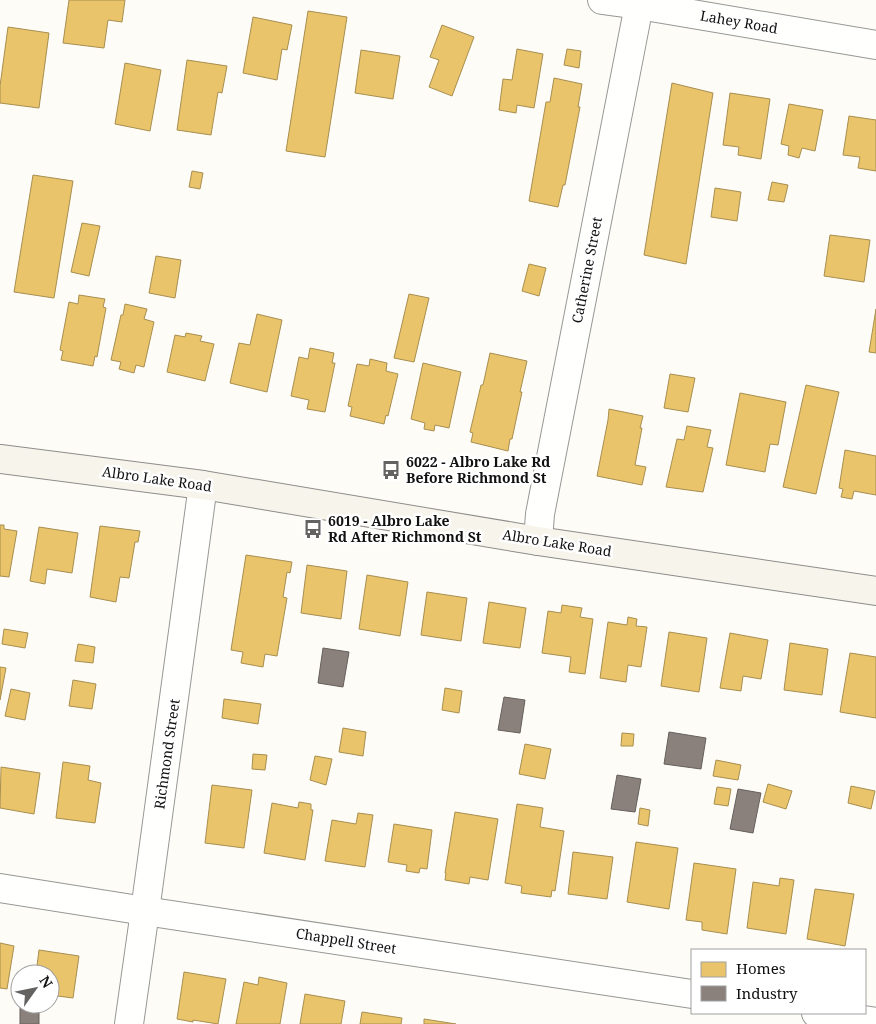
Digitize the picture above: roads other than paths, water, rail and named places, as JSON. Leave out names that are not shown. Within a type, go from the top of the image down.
[{"type":"main road","name":"Albro Lake Road","points":[[0,459],[203,485],[538,541],[876,591]]},
{"type":"street","name":"Lahey Road","points":[[602,0],[639,3],[876,45]]},
{"type":"street","name":"Catherine Street","points":[[538,541],[540,514],[639,3]]},
{"type":"street","name":"Richmond Street","points":[[129,1024],[203,485]]},
{"type":"street","name":"Chappell Street","points":[[0,888],[691,994]]},
{"type":"street","points":[[823,1014],[876,1022]]},
{"type":"place","name":"6022 - Albro Lake Rd Before Richmond St","points":[[391,470]]},
{"type":"place","name":"6019 - Albro Lake Rd After Richmond St","points":[[313,529]]}]
